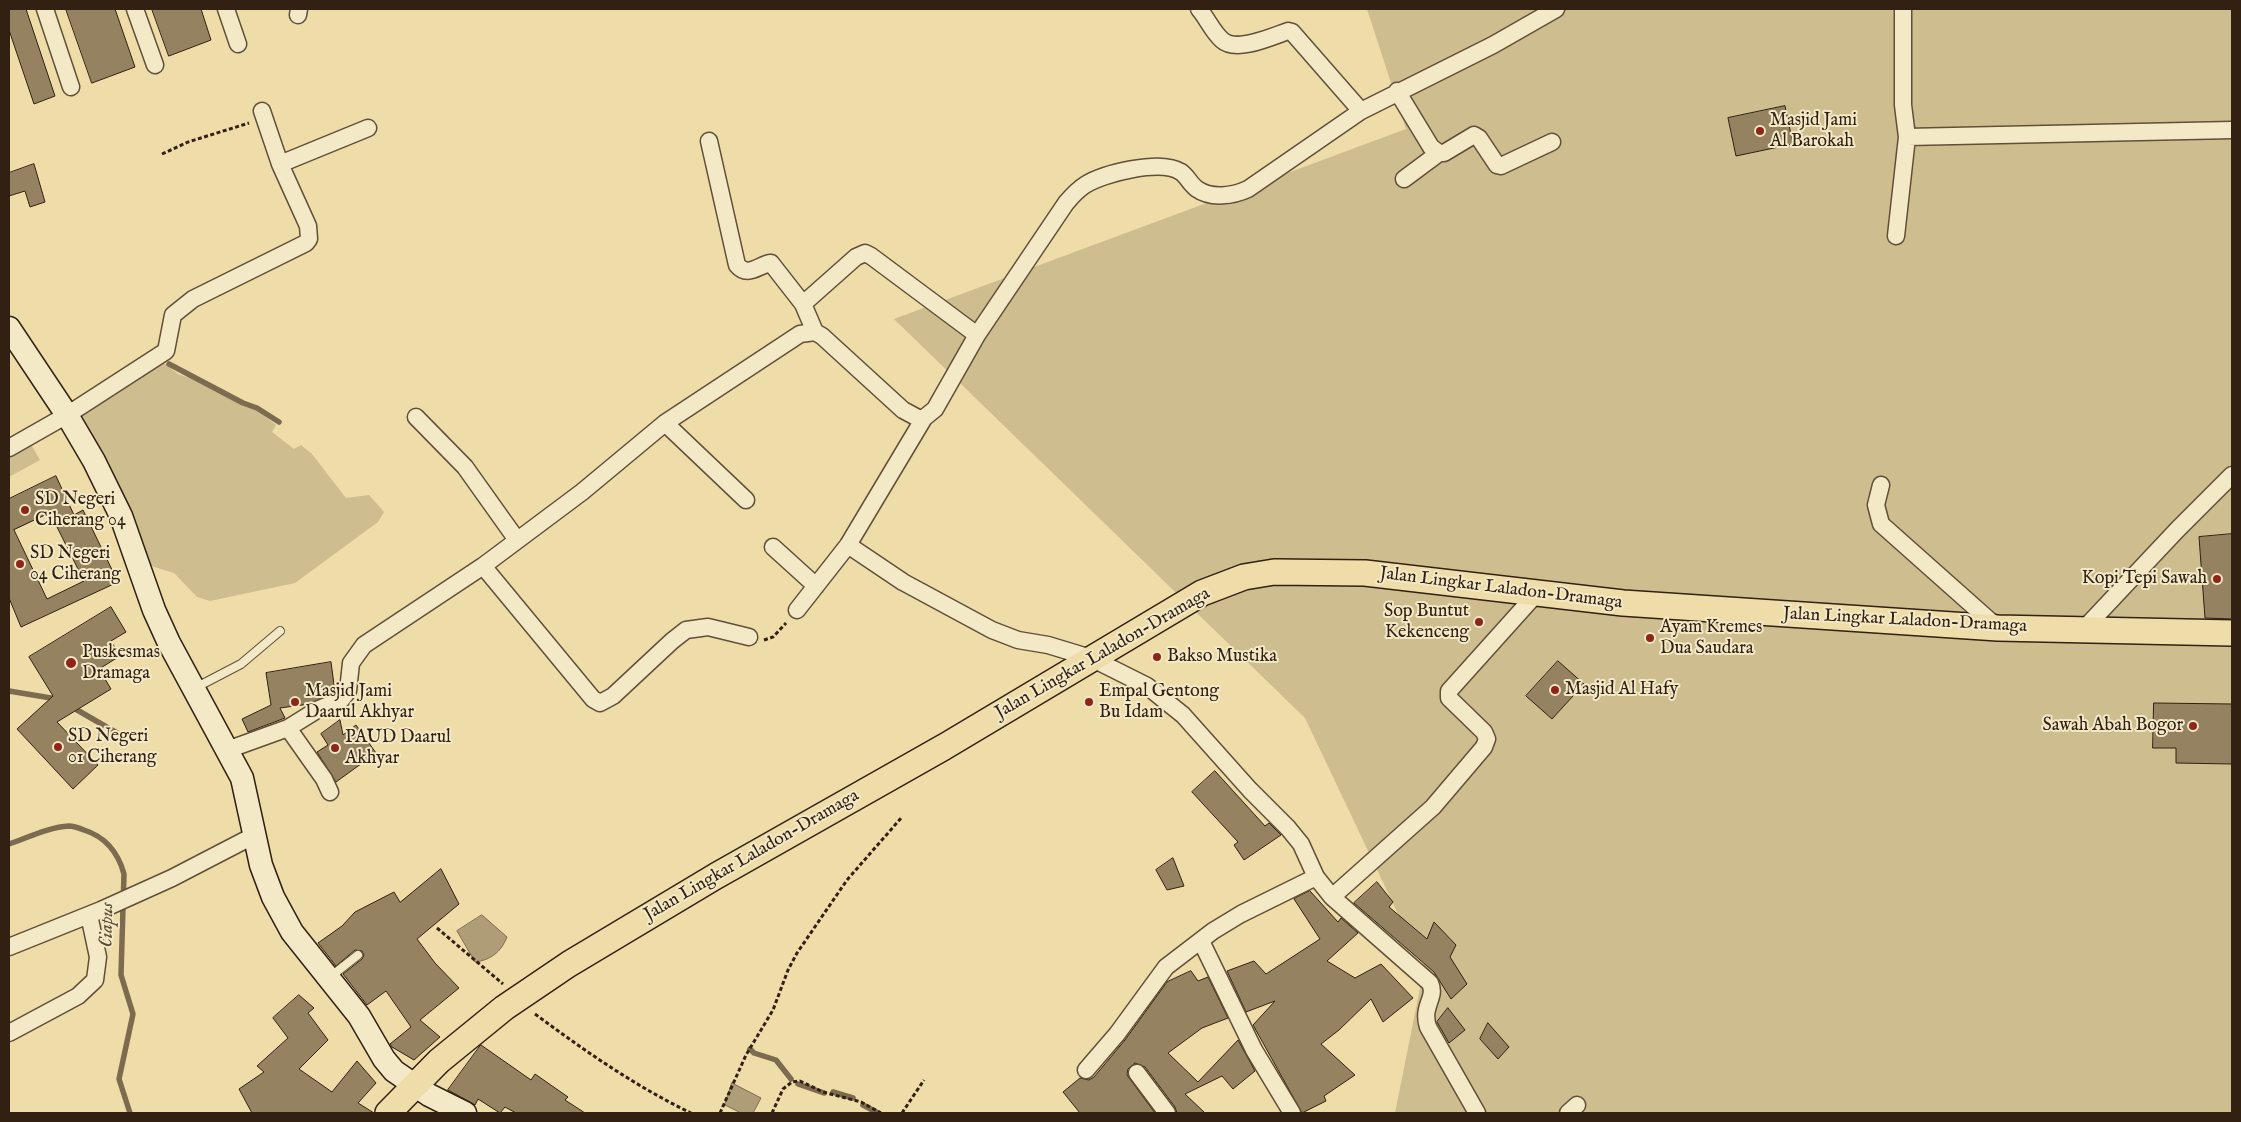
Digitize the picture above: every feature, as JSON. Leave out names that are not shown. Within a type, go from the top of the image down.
[{"type":"main road","name":"Jalan Lingkar Laladon-Dramaga","points":[[388,1113],[439,1061],[518,998],[569,964],[716,876],[944,747],[1202,593],[1251,576],[1293,572],[1366,572],[1623,603],[1998,628],[2232,633]]},
{"type":"street","points":[[45,9],[71,87]]},
{"type":"street","points":[[135,9],[155,66]]},
{"type":"street","points":[[226,9],[238,44]]},
{"type":"street","points":[[1198,9],[1220,39],[1228,45],[1242,45],[1288,31],[1292,32],[1361,111]]},
{"type":"street","points":[[797,610],[848,545],[924,418],[935,409],[977,335],[1074,193],[1099,178],[1150,167],[1181,171],[1197,189],[1224,196],[1237,194],[1248,189],[1361,111],[1397,91],[1493,45],[1556,9]]},
{"type":"street","points":[[1896,236],[1907,136],[1903,105],[1903,9]]},
{"type":"street","points":[[1397,91],[1431,147],[1439,153]]},
{"type":"street","points":[[9,448],[67,415],[166,351],[173,315],[193,299],[306,243],[309,239],[308,226],[280,164],[263,114]]},
{"type":"street","points":[[280,164],[368,128]]},
{"type":"street","points":[[1907,136],[2232,130]]},
{"type":"street","points":[[1404,179],[1439,153],[1444,153],[1474,135],[1479,138],[1496,165],[1505,166],[1552,142]]},
{"type":"street","points":[[709,141],[736,266],[741,270],[747,271],[771,263],[804,304],[815,332],[831,343],[904,410],[918,418],[924,418]]},
{"type":"street","points":[[804,304],[856,257],[865,253],[872,256],[977,335]]},
{"type":"street","points":[[9,328],[67,415],[94,461],[121,516],[154,610],[169,643],[242,778],[253,836],[264,875],[288,925],[300,944],[359,1016],[389,1065],[414,1086],[448,1106],[465,1113]]},
{"type":"street","points":[[227,750],[288,728],[344,697],[348,691],[351,663],[364,645],[483,566],[582,492],[665,423],[793,339],[805,332],[815,332]]},
{"type":"street","points":[[416,417],[465,468],[517,540]]},
{"type":"street","points":[[665,423],[746,500]]},
{"type":"street","points":[[2082,631],[2177,530],[2232,476]]},
{"type":"street","points":[[1881,485],[1876,504],[1881,524],[1998,628]]},
{"type":"street","points":[[848,545],[903,582],[992,630],[1018,640],[1048,645],[1091,658],[1147,686],[1183,715],[1250,790],[1295,836],[1306,853],[1316,877],[1332,898],[1430,983],[1432,993],[1425,1015],[1428,1027],[1477,1113]]},
{"type":"street","points":[[773,547],[816,586]]},
{"type":"street","points":[[483,566],[593,699],[600,703],[613,696],[686,630],[708,627],[749,637]]},
{"type":"street","points":[[1332,898],[1433,807],[1484,747],[1487,739],[1484,732],[1450,698],[1449,691],[1537,593]]},
{"type":"street","points":[[288,728],[324,779],[330,792]]},
{"type":"street","points":[[9,947],[95,913],[161,883],[253,836]]},
{"type":"street","points":[[1086,1070],[1117,1034],[1159,974],[1200,941],[1241,914],[1316,877]]},
{"type":"street","points":[[9,1033],[78,996],[95,980],[98,957],[95,913]]},
{"type":"street","points":[[1200,941],[1245,1032],[1292,1113]]},
{"type":"street","points":[[1137,1073],[1167,1113]]},
{"type":"lane","points":[[195,688],[241,664],[280,631]]},
{"type":"lane","points":[[329,978],[358,954]]},
{"type":"path","points":[[162,154],[188,142],[263,114]]},
{"type":"path","points":[[749,637],[758,640],[773,637],[797,610]]},
{"type":"path","points":[[720,1113],[746,1055],[773,1010],[788,970],[797,953],[847,880],[902,817]]},
{"type":"path","points":[[436,928],[518,998],[528,1009],[595,1058],[636,1084],[691,1113]]},
{"type":"path","points":[[902,1113],[924,1080]]},
{"type":"path","points":[[772,1113],[783,1089],[792,1082],[800,1081],[823,1092],[861,1102],[881,1113]]},
{"type":"shaded area","points":[[1367,9],[2232,9],[2232,1113],[1395,1113],[1421,983],[1427,939],[1399,916],[1305,718],[894,319],[1406,129]]},
{"type":"shaded area","points":[[161,361],[178,374],[192,379],[243,406],[257,410],[276,425],[272,432],[294,449],[301,445],[312,454],[346,498],[369,495],[384,512],[378,522],[295,583],[210,601],[197,597],[174,573],[141,563],[106,467],[89,430],[78,412]]},
{"type":"shaded area","points":[[24,432],[40,460],[9,477],[9,440]]},
{"type":"shaded area","points":[[482,915],[507,937],[502,947],[495,954],[475,962],[457,931]]},
{"type":"shaded area","points":[[732,1083],[761,1098],[753,1113],[741,1113],[725,1105]]},
{"type":"building","points":[[9,9],[26,9],[55,96],[34,104],[9,30]]},
{"type":"building","points":[[66,9],[115,9],[135,67],[92,83]]},
{"type":"building","points":[[152,9],[201,9],[211,40],[169,56]]},
{"type":"building","name":"Masjid Jami Al Barokah","points":[[1785,106],[1793,144],[1736,156],[1728,118]]},
{"type":"building","points":[[34,164],[45,202],[30,207],[25,191],[9,196],[9,173]]},
{"type":"building","points":[[56,476],[74,515],[83,510],[118,582],[21,627],[9,598],[9,499]],"holes":[[[50,513],[84,581],[47,599],[14,530]]]},
{"type":"building","name":"Kopi Tepi Sawah","points":[[2232,534],[2232,619],[2205,618],[2199,537]]},
{"type":"building","points":[[111,607],[126,632],[111,641],[120,656],[99,669],[111,689],[57,722],[98,765],[73,789],[17,729],[53,696],[29,657]]},
{"type":"building","name":"Masjid Al Hafy","points":[[1558,661],[1584,684],[1552,719],[1526,696]]},
{"type":"building","name":"Masjid Jami Daarul Akhyar","points":[[331,662],[335,692],[309,704],[280,708],[285,718],[248,732],[242,719],[271,705],[266,673]]},
{"type":"building","name":"Sawah Abah Bogor","points":[[2154,703],[2232,704],[2232,764],[2176,763],[2176,748],[2153,748]]},
{"type":"building","points":[[340,720],[343,735],[356,725],[376,753],[336,782],[317,752],[328,745],[321,734]]},
{"type":"building","points":[[1215,771],[1265,826],[1269,823],[1281,835],[1244,860],[1234,845],[1238,842],[1192,792]]},
{"type":"building","points":[[1173,858],[1184,886],[1167,890],[1156,870]]},
{"type":"building","points":[[441,869],[459,904],[417,939],[435,963],[459,988],[420,1020],[440,1037],[414,1060],[390,1044],[411,1027],[386,991],[367,1005],[343,974],[362,959],[364,955],[362,951],[355,950],[336,966],[318,943],[342,926],[355,912],[394,892],[400,902]]},
{"type":"building","points":[[1377,882],[1393,902],[1389,907],[1427,939],[1434,922],[1456,945],[1450,957],[1467,984],[1451,999],[1434,972],[1354,903]]},
{"type":"building","points":[[1310,891],[1338,922],[1341,918],[1358,933],[1327,961],[1355,978],[1381,964],[1413,998],[1383,1022],[1371,999],[1339,1030],[1321,1044],[1355,1075],[1324,1096],[1326,1101],[1302,1113],[1253,1025],[1275,1001],[1246,1012],[1227,971],[1254,961],[1266,974],[1320,939],[1294,899]]},
{"type":"building","points":[[1191,971],[1198,981],[1208,977],[1228,1018],[1202,1028],[1168,1053],[1198,1082],[1238,1040],[1255,1071],[1233,1089],[1222,1076],[1185,1094],[1205,1113],[1177,1113],[1175,1107],[1145,1067],[1135,1063],[1128,1069],[1127,1075],[1155,1113],[1080,1113],[1063,1092],[1080,1078],[1089,1080],[1094,1077],[1125,1040],[1167,982]]},
{"type":"building","points":[[299,995],[314,1008],[308,1013],[328,1040],[299,1069],[332,1092],[357,1061],[376,1083],[358,1103],[374,1113],[252,1113],[239,1089],[264,1072],[257,1066],[288,1038],[273,1018]]},
{"type":"building","points":[[1448,1008],[1465,1030],[1449,1043],[1437,1022]]},
{"type":"building","points":[[1488,1023],[1509,1047],[1498,1059],[1480,1039]]},
{"type":"building","points":[[481,1045],[531,1080],[535,1074],[568,1097],[565,1100],[585,1113],[516,1113],[505,1107],[500,1113],[478,1099],[475,1105],[448,1090]]},
{"type":"waterway","points":[[169,364],[243,403],[257,408],[279,422]]},
{"type":"waterway","points":[[9,691],[57,699]]},
{"type":"waterway","points":[[72,707],[117,733]]},
{"type":"waterway","name":"Ciapus","points":[[9,844],[54,828],[73,826],[99,837],[115,852],[124,874],[121,975],[133,1014],[119,1079],[130,1113]]},
{"type":"waterway","points":[[750,1049],[754,1053],[776,1060],[791,1079]]},
{"type":"waterway","points":[[798,1084],[824,1093]]},
{"type":"waterway","points":[[833,1092],[853,1098]]},
{"type":"waterway","points":[[863,1105],[878,1113]]},
{"type":"place","name":"Masjid Jami Al Barokah","points":[[1760,131]]},
{"type":"place","name":"SD Negeri Ciherang 04","points":[[25,510]]},
{"type":"place","name":"SD Negeri 04 Ciherang","points":[[20,564]]},
{"type":"place","name":"Kopi Tepi Sawah","points":[[2217,579]]},
{"type":"place","name":"Sop Buntut Kekenceng","points":[[1479,622]]},
{"type":"place","name":"Ayam Kremes Dua Saudara","points":[[1650,638]]},
{"type":"place","name":"Bakso Mustika","points":[[1157,657]]},
{"type":"place","name":"Puskesmas Dramaga","points":[[71,663]]},
{"type":"place","name":"Masjid Al Hafy","points":[[1555,690]]},
{"type":"place","name":"Masjid Jami Daarul Akhyar","points":[[295,702]]},
{"type":"place","name":"Empal Gentong Bu Idam","points":[[1089,702]]},
{"type":"place","name":"Sawah Abah Bogor","points":[[2193,726]]},
{"type":"place","name":"SD Negeri 01 Ciherang","points":[[58,747]]},
{"type":"place","name":"PAUD Daarul Akhyar","points":[[335,748]]}]
